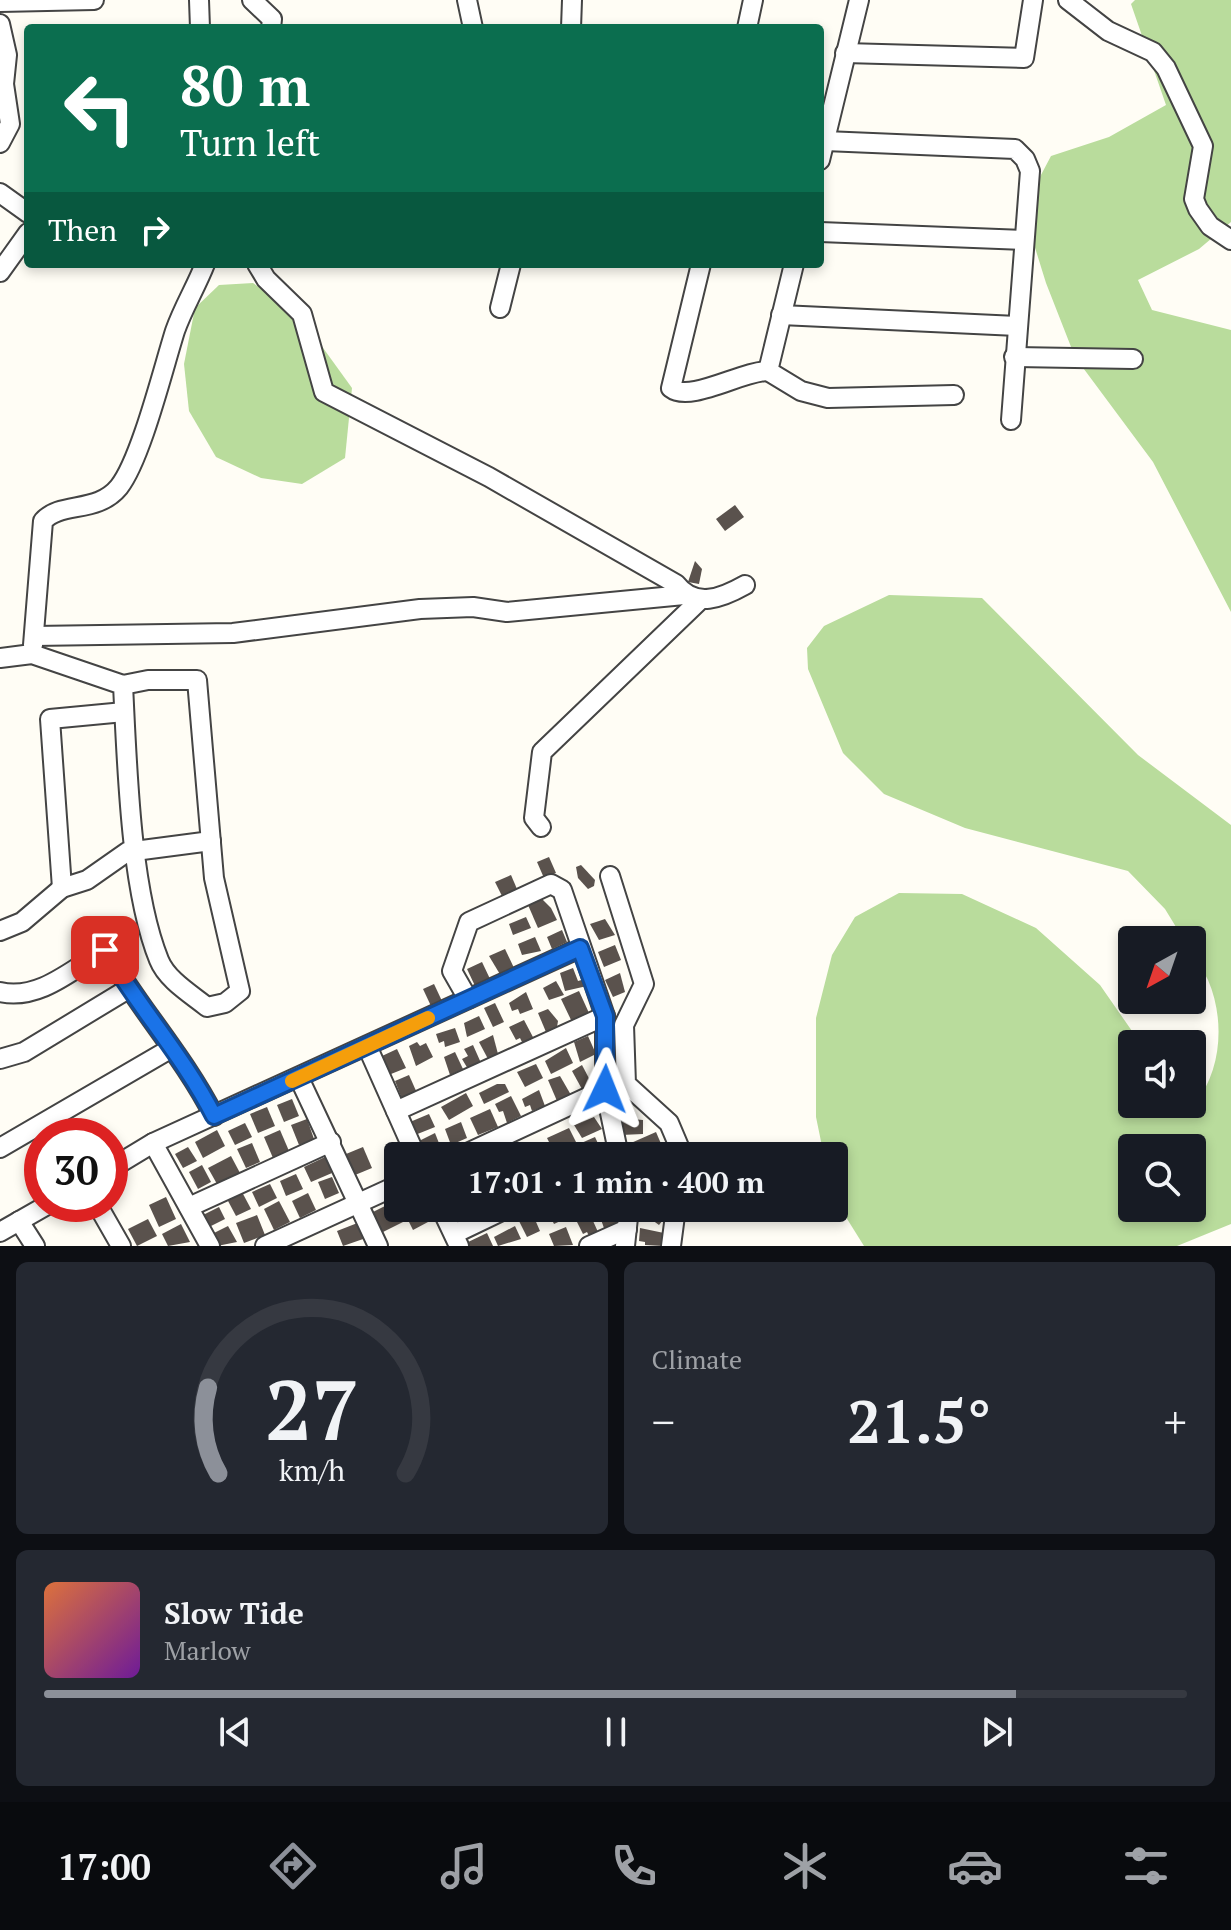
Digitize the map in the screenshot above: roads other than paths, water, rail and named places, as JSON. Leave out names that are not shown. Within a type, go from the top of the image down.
[{"type":"street","points":[[0,2],[94,0]]},
{"type":"street","points":[[199,0],[200,24]]},
{"type":"street","points":[[252,0],[272,19],[271,24]]},
{"type":"street","points":[[467,0],[472,24]]},
{"type":"street","points":[[572,0],[577,24]]},
{"type":"street","points":[[748,24],[753,0]]},
{"type":"street","points":[[824,145],[859,0]]},
{"type":"street","points":[[845,53],[1024,58],[1033,0]]},
{"type":"street","points":[[1068,0],[1108,31],[1153,52],[1166,68],[1203,146],[1194,199],[1210,226],[1231,240]]},
{"type":"street","points":[[0,24],[7,55],[5,122],[0,143]]},
{"type":"street","points":[[825,141],[1015,149],[1025,159],[1030,171],[1011,420]]},
{"type":"street","points":[[0,193],[24,210]]},
{"type":"street","points":[[824,232],[1023,240]]},
{"type":"street","points":[[0,272],[24,239]]},
{"type":"street","points":[[33,645],[43,521],[56,512],[90,506],[107,499],[128,473],[177,326],[203,268]]},
{"type":"street","points":[[259,268],[266,279],[302,314],[324,392],[489,477],[676,584],[691,598]]},
{"type":"street","points":[[500,308],[510,268]]},
{"type":"street","points":[[700,268],[671,388],[681,393],[694,392],[741,375],[768,371],[813,396],[828,398],[954,395]]},
{"type":"street","points":[[768,371],[793,268]]},
{"type":"street","points":[[781,315],[1017,326]]},
{"type":"street","points":[[1014,357],[1133,359]]},
{"type":"street","points":[[0,658],[33,645],[233,633],[420,609],[473,607],[507,612],[691,598],[726,595],[745,585]]},
{"type":"street","points":[[541,827],[534,818],[542,752],[691,598]]},
{"type":"street","points":[[33,645],[96,679],[123,685],[148,680],[197,680],[214,878],[240,991],[225,1003],[207,1007],[180,985],[160,961],[140,882],[123,685]]},
{"type":"street","points":[[62,888],[50,719],[124,712]]},
{"type":"street","points":[[0,931],[22,922],[62,888],[87,880],[127,852],[211,841]]},
{"type":"street","points":[[610,876],[644,984],[624,1025],[626,1084],[669,1123],[677,1142]]},
{"type":"street","points":[[468,999],[452,971],[469,922],[551,884],[562,890],[605,1016],[605,1089],[615,1142]]},
{"type":"street","points":[[128,1158],[153,1143],[580,948]]},
{"type":"street","points":[[0,992],[26,995],[39,990],[105,950],[170,1049],[187,1066],[214,1116]]},
{"type":"street","points":[[0,1059],[24,1052],[128,989]]},
{"type":"street","points":[[396,1111],[605,1016]]},
{"type":"street","points":[[367,1046],[410,1142]]},
{"type":"street","points":[[0,1148],[170,1049]]},
{"type":"street","points":[[299,1078],[378,1246]]},
{"type":"street","points":[[491,1142],[605,1089]]},
{"type":"street","points":[[189,1207],[331,1142]]},
{"type":"street","points":[[153,1143],[210,1246]]},
{"type":"street","points":[[265,1246],[384,1191]]},
{"type":"street","points":[[0,1232],[24,1218]]},
{"type":"street","points":[[19,1221],[35,1246]]},
{"type":"street","points":[[107,1222],[121,1246]]},
{"type":"street","points":[[456,1240],[485,1222]]},
{"type":"street","points":[[671,1246],[674,1222]]},
{"type":"street","points":[[589,1246],[626,1237]]}]
